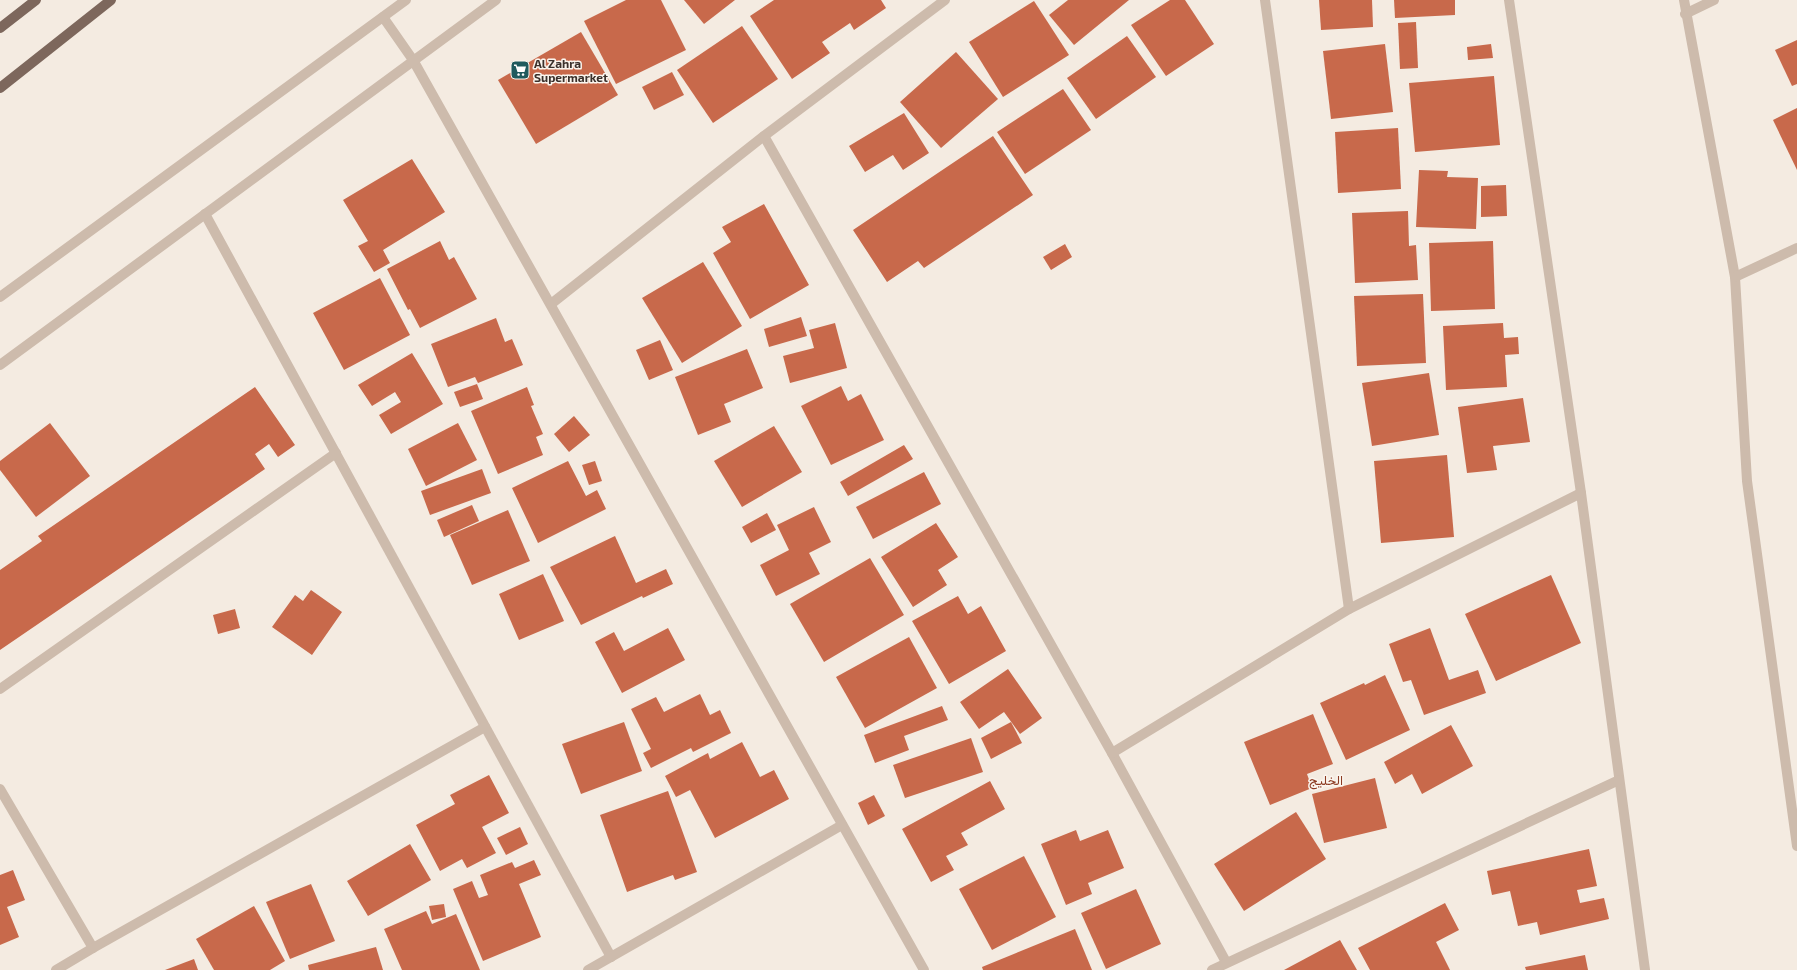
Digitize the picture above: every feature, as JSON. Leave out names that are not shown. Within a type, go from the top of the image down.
[{"type":"main road","points":[[0,28],[36,0]]},
{"type":"main road","points":[[0,88],[110,0]]},
{"type":"street","points":[[0,297],[406,0]]},
{"type":"street","points":[[0,365],[496,0]]},
{"type":"street","points":[[551,304],[764,136],[945,0]]},
{"type":"street","points":[[1264,0],[1349,610]]},
{"type":"street","points":[[1509,0],[1581,493],[1645,970]]},
{"type":"street","points":[[1684,0],[1685,14],[1735,276],[1747,481],[1797,846]]},
{"type":"street","points":[[1685,14],[1714,0]]},
{"type":"street","points":[[383,17],[413,60],[924,970]]},
{"type":"street","points":[[764,136],[1112,753],[1226,962]]},
{"type":"street","points":[[205,214],[611,957]]},
{"type":"street","points":[[1735,276],[1797,248]]},
{"type":"street","points":[[0,689],[336,453]]},
{"type":"street","points":[[1112,753],[1349,610],[1581,493]]},
{"type":"street","points":[[56,970],[92,948],[485,727]]},
{"type":"street","points":[[1212,970],[1226,962],[1619,780]]},
{"type":"street","points":[[0,789],[92,948]]},
{"type":"street","points":[[588,970],[842,825]]},
{"type":"building","points":[[626,0],[661,0],[686,50],[616,84],[584,21]]},
{"type":"building","points":[[684,0],[735,0],[704,24]]},
{"type":"building","points":[[774,0],[881,0],[886,8],[854,30],[850,23],[822,42],[830,53],[792,79],[750,16]]},
{"type":"building","points":[[1068,0],[1129,0],[1074,45],[1049,15]]},
{"type":"building","points":[[1170,0],[1185,0],[1214,44],[1166,76],[1131,25]]},
{"type":"building","points":[[1319,0],[1372,0],[1373,27],[1321,30]]},
{"type":"building","points":[[1394,0],[1455,0],[1455,15],[1395,18]]},
{"type":"building","points":[[1034,1],[1069,55],[1003,97],[969,42]]},
{"type":"building","points":[[1416,22],[1418,68],[1400,69],[1398,23]]},
{"type":"building","points":[[742,26],[778,79],[713,123],[677,70]]},
{"type":"building","points":[[581,32],[618,95],[536,144],[498,80]]},
{"type":"building","points":[[1127,36],[1156,77],[1096,119],[1067,78]]},
{"type":"building","points":[[1797,40],[1797,84],[1792,86],[1775,50]]},
{"type":"building","points":[[1385,44],[1393,112],[1331,119],[1323,51]]},
{"type":"building","points":[[1491,44],[1493,58],[1468,60],[1467,47]]},
{"type":"building","points":[[956,52],[998,99],[941,148],[900,102]]},
{"type":"building","points":[[672,72],[684,95],[654,110],[642,87]]},
{"type":"building","points":[[1494,76],[1500,145],[1415,152],[1409,83]]},
{"type":"building","points":[[1063,89],[1091,130],[1025,174],[997,132]]},
{"type":"building","points":[[1797,108],[1797,170],[1773,120]]},
{"type":"building","points":[[904,113],[929,153],[903,170],[893,155],[865,172],[849,146]]},
{"type":"building","points":[[1398,128],[1401,189],[1338,193],[1335,132]]},
{"type":"building","points":[[993,136],[1033,195],[924,268],[918,261],[887,282],[853,230]]},
{"type":"building","points":[[412,159],[445,212],[383,250],[390,263],[374,272],[358,246],[368,241],[343,200]]},
{"type":"building","points":[[1419,170],[1448,171],[1447,177],[1478,178],[1476,229],[1416,227]]},
{"type":"building","points":[[1506,185],[1507,216],[1481,217],[1481,186]]},
{"type":"building","points":[[764,204],[809,285],[750,319],[713,253],[731,242],[722,227]]},
{"type":"building","points":[[1408,211],[1409,246],[1416,245],[1418,280],[1355,283],[1352,213]]},
{"type":"building","points":[[440,241],[449,260],[454,257],[477,299],[420,328],[410,309],[408,310],[387,269]]},
{"type":"building","points":[[1493,241],[1495,309],[1431,311],[1429,243]]},
{"type":"building","points":[[1065,244],[1072,257],[1051,270],[1043,257]]},
{"type":"building","points":[[703,262],[742,326],[682,363],[642,298]]},
{"type":"building","points":[[380,278],[410,335],[344,370],[313,313]]},
{"type":"building","points":[[1423,294],[1426,363],[1357,366],[1354,296]]},
{"type":"building","points":[[801,317],[807,336],[769,347],[764,329]]},
{"type":"building","points":[[496,318],[505,342],[512,339],[523,365],[478,383],[475,377],[448,387],[431,344]]},
{"type":"building","points":[[835,323],[847,368],[790,383],[783,356],[814,348],[809,330]]},
{"type":"building","points":[[1503,323],[1504,338],[1518,337],[1519,354],[1505,355],[1507,387],[1446,390],[1443,326]]},
{"type":"building","points":[[660,340],[673,370],[649,380],[636,350]]},
{"type":"building","points":[[747,349],[763,388],[724,404],[731,422],[698,435],[675,377]]},
{"type":"building","points":[[412,353],[443,404],[391,434],[379,415],[401,402],[395,392],[372,406],[358,385]]},
{"type":"building","points":[[1429,373],[1439,435],[1372,446],[1362,383]]},
{"type":"building","points":[[477,384],[483,399],[460,407],[454,392]]},
{"type":"building","points":[[841,386],[848,401],[861,394],[884,440],[831,465],[801,406]]},
{"type":"building","points":[[255,387],[295,445],[278,457],[269,444],[255,454],[265,469],[0,650],[0,570],[42,541],[38,536]]},
{"type":"building","points":[[527,387],[534,405],[531,406],[543,434],[536,437],[543,455],[498,474],[471,411]]},
{"type":"building","points":[[1523,398],[1530,442],[1493,446],[1497,470],[1467,473],[1458,407]]},
{"type":"building","points":[[574,416],[590,435],[569,452],[554,434]]},
{"type":"building","points":[[50,423],[90,476],[36,517],[0,470],[0,461]]},
{"type":"building","points":[[458,423],[477,460],[426,486],[408,449]]},
{"type":"building","points":[[774,426],[802,472],[742,507],[714,461]]},
{"type":"building","points":[[904,445],[913,459],[848,496],[840,482]]},
{"type":"building","points":[[1447,455],[1454,537],[1381,543],[1374,461]]},
{"type":"building","points":[[568,461],[586,496],[597,490],[606,509],[538,543],[512,488]]},
{"type":"building","points":[[595,461],[602,481],[589,485],[582,465]]},
{"type":"building","points":[[482,469],[491,493],[430,515],[421,491]]},
{"type":"building","points":[[924,472],[941,504],[873,539],[856,507]]},
{"type":"building","points":[[472,505],[479,521],[444,537],[437,520]]},
{"type":"building","points":[[814,507],[831,542],[809,553],[820,574],[776,596],[760,565],[789,550],[777,525]]},
{"type":"building","points":[[508,510],[530,561],[472,585],[450,535]]},
{"type":"building","points":[[767,513],[776,530],[751,543],[742,527]]},
{"type":"building","points":[[936,523],[958,557],[938,570],[947,585],[913,607],[881,557]]},
{"type":"building","points":[[615,536],[636,583],[666,569],[673,584],[643,598],[642,596],[581,625],[550,567]]},
{"type":"building","points":[[870,558],[904,615],[824,662],[790,604]]},
{"type":"building","points":[[543,574],[564,621],[519,640],[499,594]]},
{"type":"building","points":[[1551,575],[1581,643],[1496,681],[1465,614]]},
{"type":"building","points":[[311,590],[342,612],[312,655],[272,627],[295,595],[303,601]]},
{"type":"building","points":[[958,596],[968,614],[981,606],[1006,651],[949,684],[912,621]]},
{"type":"building","points":[[235,609],[240,628],[218,634],[213,615]]},
{"type":"building","points":[[668,628],[685,660],[622,693],[595,642],[614,632],[624,651]]},
{"type":"building","points":[[1430,628],[1449,680],[1478,670],[1486,693],[1424,715],[1411,680],[1403,682],[1389,644]]},
{"type":"building","points":[[909,637],[937,688],[865,728],[836,677]]},
{"type":"building","points":[[1008,669],[1042,718],[1020,734],[1004,712],[979,729],[960,702]]},
{"type":"building","points":[[1385,675],[1410,730],[1346,760],[1320,703],[1364,683],[1365,685]]},
{"type":"building","points":[[700,694],[710,715],[720,710],[731,733],[693,752],[691,748],[651,768],[643,753],[651,749],[631,709],[656,697],[664,712]]},
{"type":"building","points":[[942,706],[948,720],[904,736],[909,750],[875,763],[864,735]]},
{"type":"building","points":[[1313,714],[1333,764],[1307,774],[1312,788],[1270,805],[1244,742]]},
{"type":"building","points":[[624,722],[642,771],[581,794],[562,744]]},
{"type":"building","points":[[1011,722],[1022,743],[991,759],[981,738]]},
{"type":"building","points":[[1451,725],[1473,766],[1422,794],[1412,774],[1395,784],[1384,762]]},
{"type":"building","points":[[971,738],[983,772],[905,798],[893,765]]},
{"type":"building","points":[[742,742],[760,777],[774,770],[789,799],[715,838],[690,790],[676,797],[665,776],[708,753],[710,759]]},
{"type":"building","points":[[489,775],[509,813],[482,827],[496,853],[467,868],[462,859],[440,871],[416,825],[455,804],[450,795]]},
{"type":"building","points":[[1375,778],[1387,828],[1324,843],[1312,794]]},
{"type":"building","points":[[990,781],[1005,809],[961,833],[968,845],[946,856],[954,870],[931,882],[902,829]]},
{"type":"building","points":[[668,791],[697,872],[675,880],[673,875],[627,892],[600,815]]},
{"type":"building","points":[[874,795],[885,816],[868,825],[858,803]]},
{"type":"building","points":[[1296,812],[1326,859],[1244,911],[1214,864]]},
{"type":"building","points":[[520,827],[528,844],[506,855],[497,838]]},
{"type":"building","points":[[1076,830],[1080,841],[1108,830],[1124,868],[1088,883],[1092,894],[1066,905],[1041,844]]},
{"type":"building","points":[[410,844],[431,880],[368,916],[347,881]]},
{"type":"building","points":[[1589,849],[1597,886],[1577,890],[1580,903],[1604,898],[1609,919],[1540,935],[1537,922],[1518,926],[1510,891],[1492,895],[1487,871]]},
{"type":"building","points":[[1024,856],[1056,917],[992,950],[959,889]]},
{"type":"building","points":[[534,860],[541,875],[519,884],[541,937],[483,961],[453,889],[472,881],[479,898],[488,895],[480,875],[512,862],[515,868]]},
{"type":"building","points":[[13,870],[25,900],[7,907],[19,937],[0,945],[0,875]]},
{"type":"building","points":[[311,884],[335,941],[290,959],[266,902]]},
{"type":"building","points":[[1136,889],[1161,944],[1106,969],[1081,913]]},
{"type":"building","points":[[1445,903],[1459,930],[1436,942],[1450,970],[1370,970],[1358,948]]},
{"type":"building","points":[[444,904],[446,917],[432,920],[429,906]]},
{"type":"building","points":[[254,906],[285,961],[270,970],[214,970],[196,939]]},
{"type":"building","points":[[426,911],[432,924],[456,914],[480,970],[402,970],[384,929]]},
{"type":"building","points":[[1075,929],[1092,970],[983,970],[982,967]]},
{"type":"building","points":[[1340,940],[1357,970],[1284,970]]},
{"type":"building","points":[[376,947],[383,970],[309,970],[308,965]]},
{"type":"building","points":[[1585,955],[1588,970],[1526,970],[1525,967]]},
{"type":"building","points":[[194,959],[198,970],[165,970]]},
{"type":"place","name":"Al Zahra Supermarket","points":[[520,70]]},
{"type":"district","name":"الخليج","points":[[1326,780]]}]
